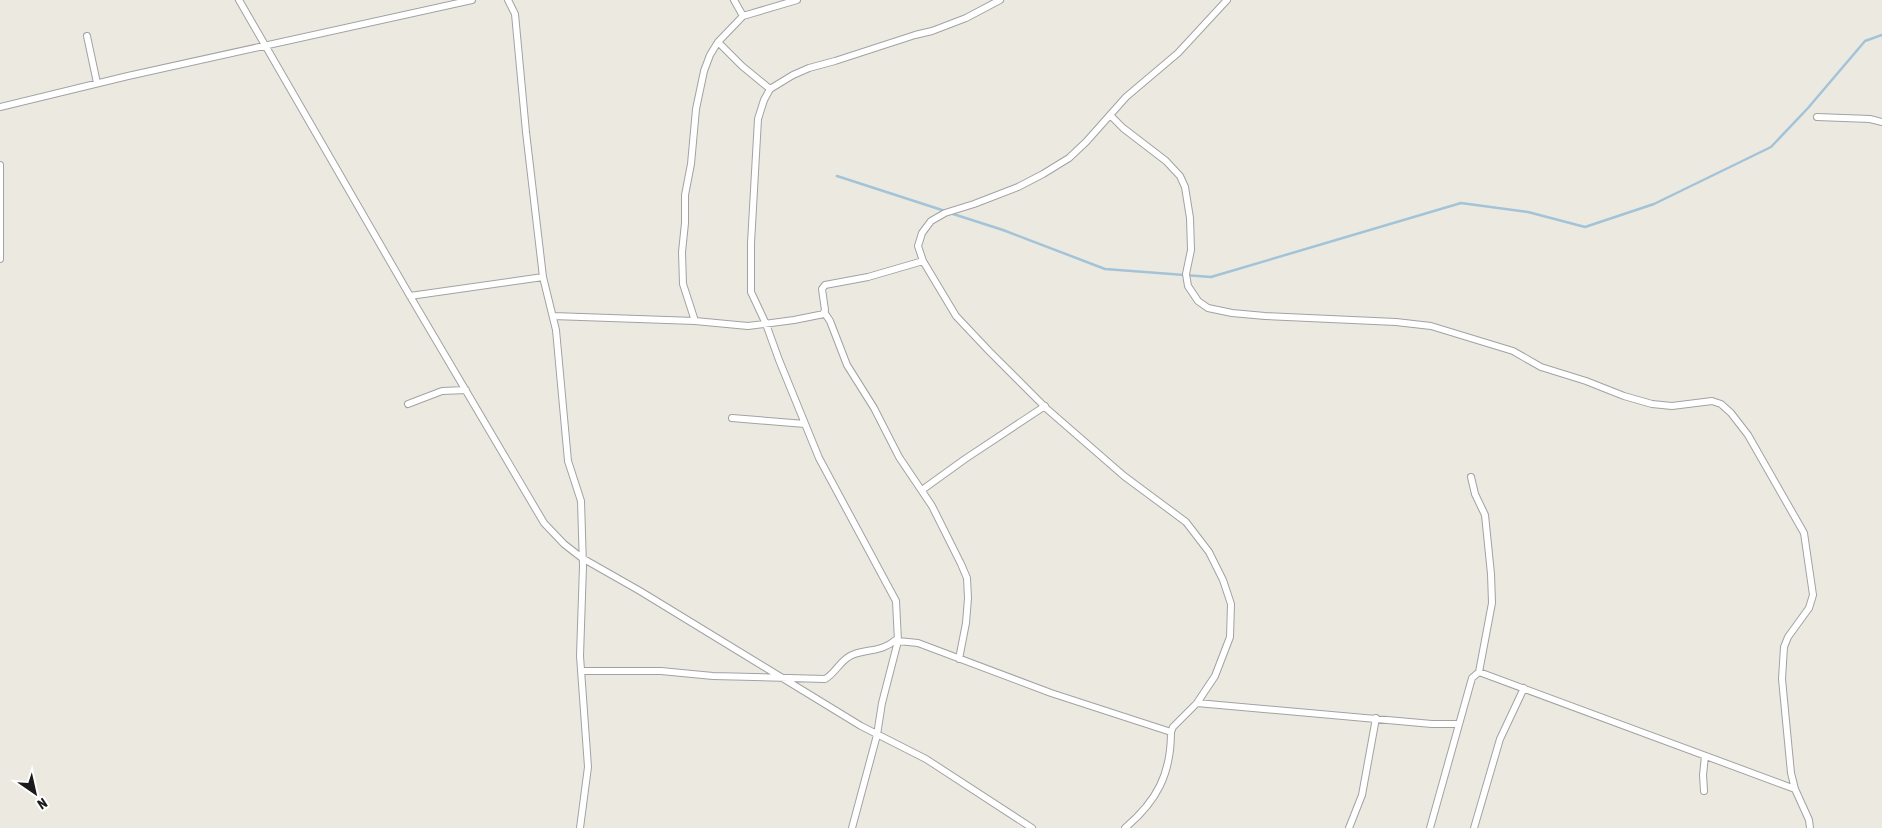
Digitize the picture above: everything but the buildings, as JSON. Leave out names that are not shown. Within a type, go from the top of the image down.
[{"type":"street","points":[[239,0],[544,523],[564,544],[582,558],[640,591],[860,726],[926,759],[1032,828]]},
{"type":"street","points":[[0,107],[266,45],[472,0]]},
{"type":"street","points":[[508,0],[515,14],[526,132],[543,277],[554,316],[563,388],[568,461],[581,501],[580,656],[588,767],[580,828]]},
{"type":"street","points":[[734,0],[743,16]]},
{"type":"street","points":[[695,321],[683,284],[682,252],[685,195],[691,164],[696,109],[704,71],[710,54],[718,42],[743,16],[796,0]]},
{"type":"street","points":[[852,828],[877,735],[882,703],[897,640],[896,601],[819,458],[766,324],[751,292],[750,276],[758,119],[770,89],[809,68],[835,62],[932,31],[966,18],[1000,0]]},
{"type":"street","points":[[1125,828],[1140,815],[1159,791],[1168,769],[1171,732],[1197,703],[1215,676],[1230,637],[1231,604],[1223,580],[1209,552],[1186,522],[1124,476],[1045,406],[1009,372],[956,316],[923,261],[918,246],[922,232],[931,220],[945,213],[1018,187],[1069,158],[1126,97],[1178,53],[1227,0]]},
{"type":"street","points":[[87,36],[97,84]]},
{"type":"street","points":[[718,42],[742,66],[770,89]]},
{"type":"street","points":[[1110,115],[1123,128],[1166,161],[1180,176],[1185,187],[1190,218],[1191,250],[1186,274],[1188,286],[1198,300],[1208,308],[1232,314],[1396,322],[1431,326],[1490,343],[1512,351],[1540,367],[1652,404],[1672,406],[1712,401],[1721,404],[1748,435],[1804,533],[1813,595],[1809,608],[1788,637],[1784,647],[1782,679],[1791,773],[1795,789],[1809,820],[1810,828]]},
{"type":"street","points":[[1818,118],[1870,119],[1882,122]]},
{"type":"street","points":[[0,165],[0,259]]},
{"type":"street","points":[[923,261],[868,277],[825,285],[822,290],[824,312],[830,321],[848,365],[874,408],[899,457],[932,506],[967,578],[966,623],[959,658]]},
{"type":"street","points":[[410,296],[543,277]]},
{"type":"street","points":[[554,316],[695,321],[748,326],[822,315],[824,312]]},
{"type":"street","points":[[408,404],[442,391],[466,390]]},
{"type":"street","points":[[922,490],[1045,406]]},
{"type":"street","points":[[732,418],[805,424]]},
{"type":"street","points":[[1430,828],[1472,678],[1479,672],[1492,603],[1485,515],[1475,494],[1471,477]]},
{"type":"street","points":[[581,671],[652,671],[712,676],[825,678],[833,674],[840,663],[851,656],[887,647],[897,640],[918,643],[1059,696],[1171,732]]},
{"type":"street","points":[[1479,672],[1795,789]]},
{"type":"street","points":[[1474,828],[1500,739],[1524,688]]},
{"type":"street","points":[[1197,703],[1432,724],[1458,724]]},
{"type":"street","points":[[1349,828],[1362,795],[1376,718]]},
{"type":"street","points":[[1704,791],[1705,756]]},
{"type":"waterway","points":[[950,213],[1003,230],[1105,269],[1211,277],[1461,203],[1528,212],[1585,227],[1654,204],[1771,147],[1808,108],[1865,41],[1882,35]]},
{"type":"waterway","points":[[837,176],[945,211]]}]
